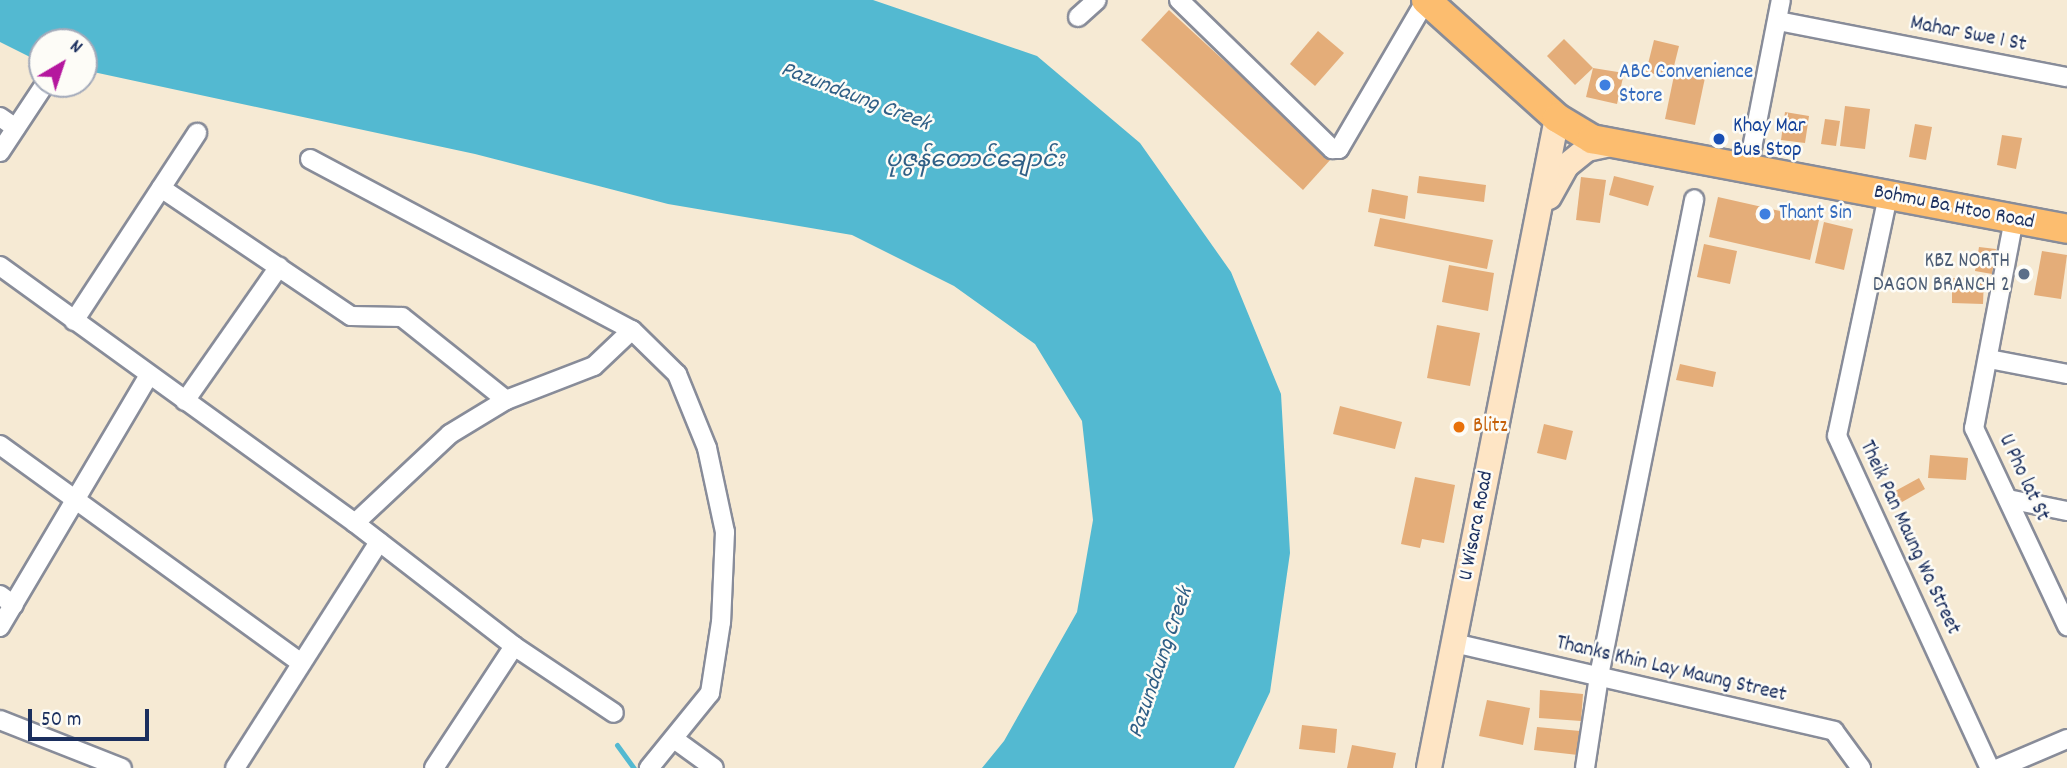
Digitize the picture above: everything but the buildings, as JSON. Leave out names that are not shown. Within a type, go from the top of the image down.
[{"type":"main road","name":"Bohmu Ba Htoo Road","points":[[1426,0],[1557,118],[1592,139],[2067,229]]},
{"type":"main road","name":"U Wisara Road","points":[[1429,768],[1557,118]]},
{"type":"main road","points":[[1537,223],[1566,166],[1587,149],[1615,143]]},
{"type":"street","points":[[1079,17],[1097,0]]},
{"type":"street","points":[[1179,0],[1332,149],[1339,149],[1426,0]]},
{"type":"street","points":[[1748,169],[1781,0]]},
{"type":"street","name":"Mahar Swe 1 St","points":[[1777,21],[2067,77]]},
{"type":"street","points":[[0,152],[36,98]]},
{"type":"street","points":[[0,117],[16,128]]},
{"type":"street","points":[[74,321],[197,133]]},
{"type":"street","points":[[310,159],[632,330],[677,374],[707,447],[725,532],[722,622],[710,693],[649,768]]},
{"type":"street","points":[[161,188],[351,316],[402,317],[506,400]]},
{"type":"street","name":"Theik Pan Maung Wa Street","points":[[1888,195],[1837,436],[1990,768]]},
{"type":"street","points":[[1585,768],[1599,676],[1694,199]]},
{"type":"street","name":"U Pho lat St","points":[[2014,219],[1975,428],[2067,626]]},
{"type":"street","points":[[0,266],[355,523],[514,646],[614,713]]},
{"type":"street","points":[[185,401],[279,267]]},
{"type":"street","points":[[355,523],[450,434],[506,400],[594,366],[632,330]]},
{"type":"street","points":[[1989,359],[2067,374]]},
{"type":"street","points":[[0,627],[7,600],[76,499],[149,375]]},
{"type":"street","points":[[0,445],[301,663]]},
{"type":"street","points":[[2008,499],[2067,511]]},
{"type":"street","points":[[235,768],[379,542]]},
{"type":"street","name":"Thanks Khin Lay Maung Street","points":[[1454,643],[1834,731],[1860,768]]},
{"type":"street","points":[[434,768],[514,646]]},
{"type":"street","points":[[0,720],[122,768]]},
{"type":"street","points":[[674,739],[714,768]]},
{"type":"street","points":[[1999,768],[2067,739]]},
{"type":"water","name":"ပုဇွန်တောင်ချောင်း","points":[[0,0],[873,0],[1037,56],[1140,143],[1231,272],[1281,394],[1290,553],[1270,692],[1234,768],[982,768],[1004,741],[1077,612],[1093,520],[1082,421],[1035,344],[954,286],[852,235],[668,204],[475,154],[98,73],[98,28],[28,28],[28,56],[0,42]]},
{"type":"waterway","points":[[617,745],[634,768]]},
{"type":"place","name":"ABC Convenience Store","points":[[1605,85]]},
{"type":"place","name":"Khay Mar Bus Stop","points":[[1719,139]]},
{"type":"place","name":"Thant Sin","points":[[1765,214]]},
{"type":"place","name":"KBZ NORTH DAGON BRANCH 2","points":[[2024,274]]},
{"type":"place","name":"Blitz","points":[[1459,427]]},
{"type":"water label","name":"Pazundaung Creek","points":[[855,98]]},
{"type":"water label","name":"Pazundaung Creek","points":[[1162,663]]}]
